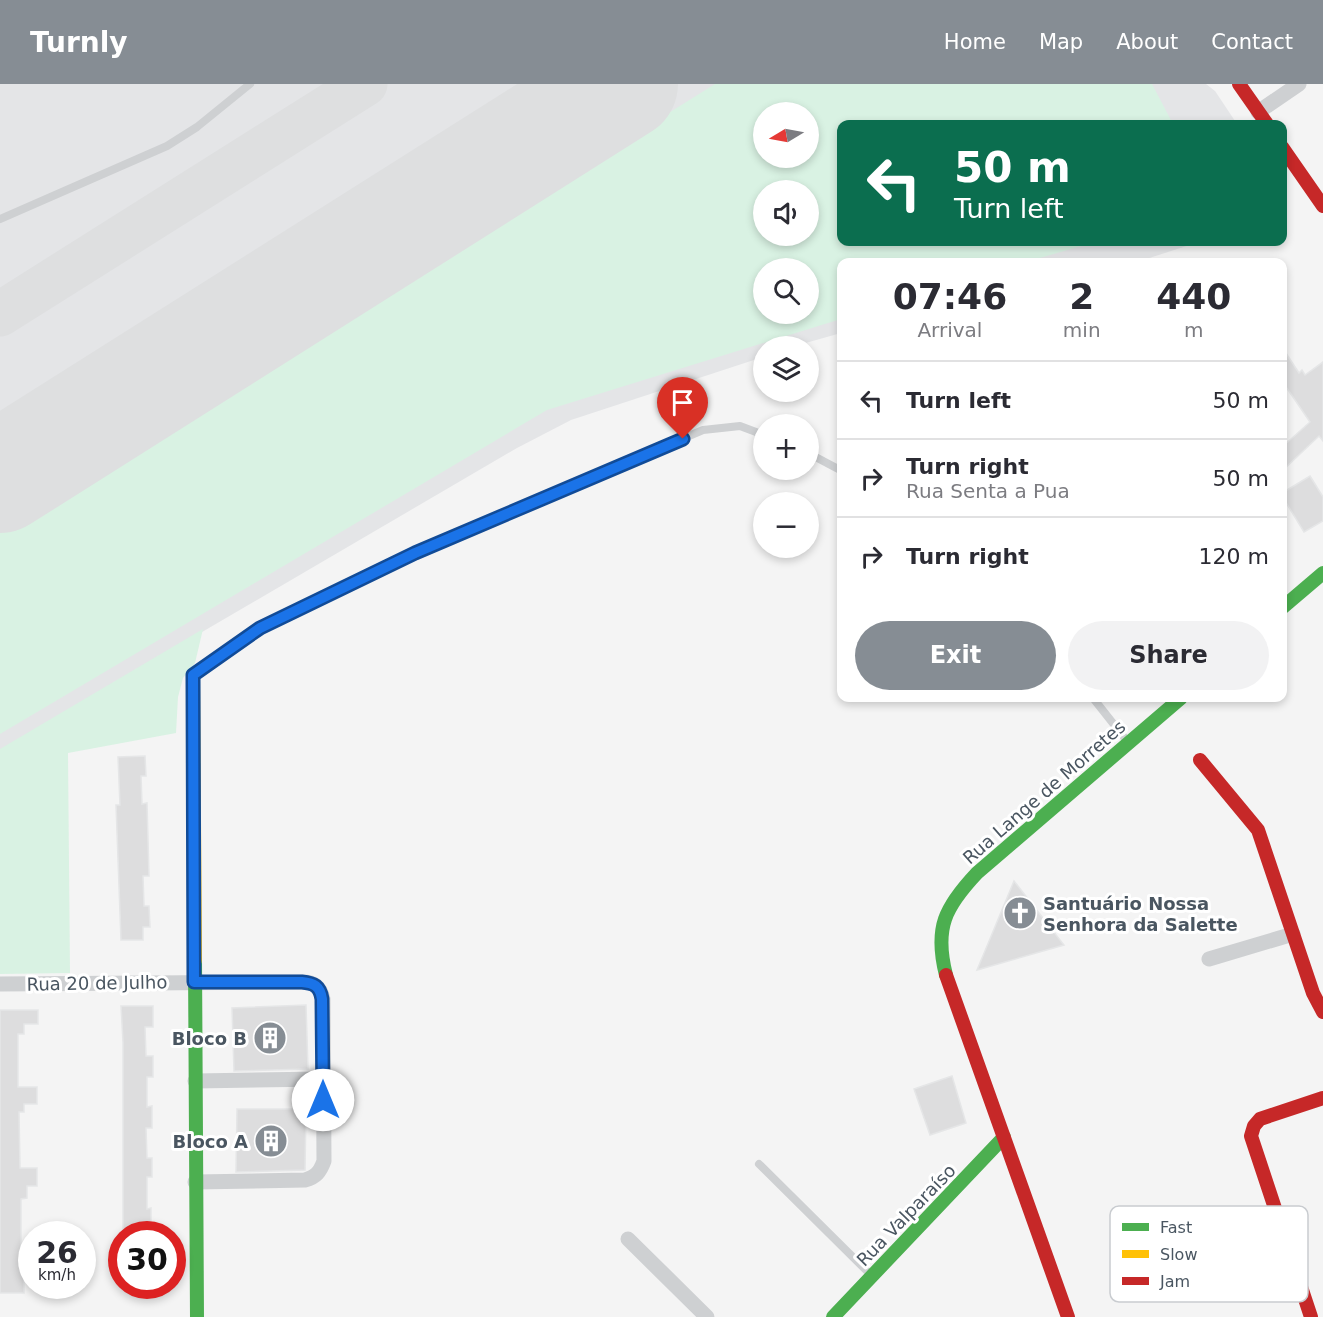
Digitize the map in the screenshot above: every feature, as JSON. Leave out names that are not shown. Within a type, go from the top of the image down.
[{"type":"street","points":[[1239,84],[1263,118],[1299,84]]},
{"type":"street","points":[[1287,154],[1323,206]]},
{"type":"street","points":[[1287,605],[1323,573]]},
{"type":"street","points":[[193,675],[197,1317]]},
{"type":"street","name":"Rua Lange de Morretes","points":[[1004,1137],[941,958],[941,924],[948,908],[977,873],[1176,702]]},
{"type":"street","points":[[1200,760],[1258,830],[1313,993],[1323,1012]]},
{"type":"street","points":[[1209,959],[1293,934]]},
{"type":"street","name":"Rua 20 de Julho","points":[[0,984],[312,982],[321,991],[322,999],[323,1079]]},
{"type":"street","points":[[195,1081],[323,1079],[324,1161],[315,1177],[305,1180],[195,1182]]},
{"type":"street","points":[[1274,1206],[1251,1139],[1254,1124],[1260,1119],[1323,1098]]},
{"type":"street","points":[[1004,1137],[1068,1317]]},
{"type":"street","name":"Rua Valparaíso","points":[[833,1317],[1004,1137]]},
{"type":"street","points":[[628,1239],[707,1317]]},
{"type":"street","points":[[1306,1302],[1311,1317]]},
{"type":"lane","points":[[0,219],[167,146],[197,127],[250,84]]},
{"type":"lane","points":[[193,675],[260,628],[415,553],[704,430],[740,426],[753,431]]},
{"type":"lane","points":[[819,459],[837,468]]},
{"type":"lane","points":[[1096,702],[1128,742]]},
{"type":"lane","points":[[759,1164],[872,1276]]},
{"type":"shaded area","points":[[0,84],[1206,84],[1215,91],[1234,120],[837,120],[837,246],[1187,246],[1149,258],[837,258],[837,334],[819,339],[819,336],[753,336],[753,360],[571,420],[517,448],[0,750]]},
{"type":"green space","points":[[715,84],[1152,84],[1171,120],[837,120],[837,246],[1081,246],[1040,258],[837,258],[837,320],[786,336],[753,336],[753,346],[547,410],[0,734],[0,531]]},
{"type":"green space","points":[[203,629],[195,663],[183,678],[178,697],[176,733],[68,753],[70,973],[0,974],[0,749]]},
{"type":"building","points":[[1287,355],[1299,373],[1302,370],[1305,375],[1323,362],[1323,441],[1319,436],[1287,466],[1287,443],[1310,422],[1287,388]]},
{"type":"building","points":[[1310,476],[1323,497],[1323,521],[1304,532],[1287,504],[1287,490]]},
{"type":"building","points":[[145,756],[146,776],[141,776],[142,804],[147,803],[149,876],[143,876],[144,906],[149,906],[150,927],[143,927],[143,940],[121,940],[116,805],[120,805],[118,757]]},
{"type":"building","name":"Santuário Nossa Senhora da Salette","points":[[1014,881],[1064,945],[977,970]]},
{"type":"building","name":"Bloco B","points":[[306,1005],[308,1069],[234,1071],[232,1008]]},
{"type":"building","points":[[121,1006],[153,1006],[153,1027],[145,1027],[146,1056],[153,1056],[153,1077],[147,1077],[147,1107],[152,1106],[152,1128],[146,1128],[147,1158],[152,1158],[152,1177],[147,1177],[147,1209],[151,1208],[151,1221],[123,1221]]},
{"type":"building","points":[[0,1010],[38,1010],[38,1024],[24,1024],[24,1034],[18,1034],[18,1087],[37,1087],[37,1104],[24,1104],[24,1112],[19,1112],[20,1168],[37,1168],[37,1186],[27,1186],[27,1198],[21,1199],[21,1221],[18,1221],[18,1293],[0,1293]]},
{"type":"building","points":[[952,1076],[966,1123],[930,1135],[914,1089]]},
{"type":"building","name":"Bloco A","points":[[237,1109],[306,1109],[305,1170],[236,1172]]},
{"type":"taxiway","points":[[0,314],[365,84]]},
{"type":"runway","points":[[0,477],[622,84]]},
{"type":"traffic: fast","points":[[1287,604],[1323,573]]},
{"type":"traffic: fast","points":[[946,975],[941,944],[942,931],[950,908],[966,885],[977,873],[1176,702]]},
{"type":"traffic: fast","points":[[195,960],[197,1317]]},
{"type":"traffic: fast","points":[[833,1317],[1004,1137]]},
{"type":"traffic: slow","points":[[193,675],[195,960]]},
{"type":"traffic: jam","points":[[1239,84],[1264,120]]},
{"type":"traffic: jam","points":[[1287,154],[1323,206]]},
{"type":"traffic: jam","points":[[1200,760],[1258,830],[1313,993],[1323,1012]]},
{"type":"traffic: jam","points":[[946,975],[1068,1317]]},
{"type":"traffic: jam","points":[[1274,1206],[1251,1136],[1254,1126],[1260,1119],[1323,1098]]},
{"type":"traffic: jam","points":[[1306,1302],[1311,1317]]},
{"type":"place","name":"Santuário Nossa Senhora da Salette","points":[[1020,913]]},
{"type":"place","name":"Bloco B","points":[[270,1038]]},
{"type":"place","name":"Bloco A","points":[[271,1141]]},
{"type":"route","points":[[323,1100],[322,999],[318,986],[312,982],[194,982],[193,675],[260,628],[415,553],[683,439]]}]
